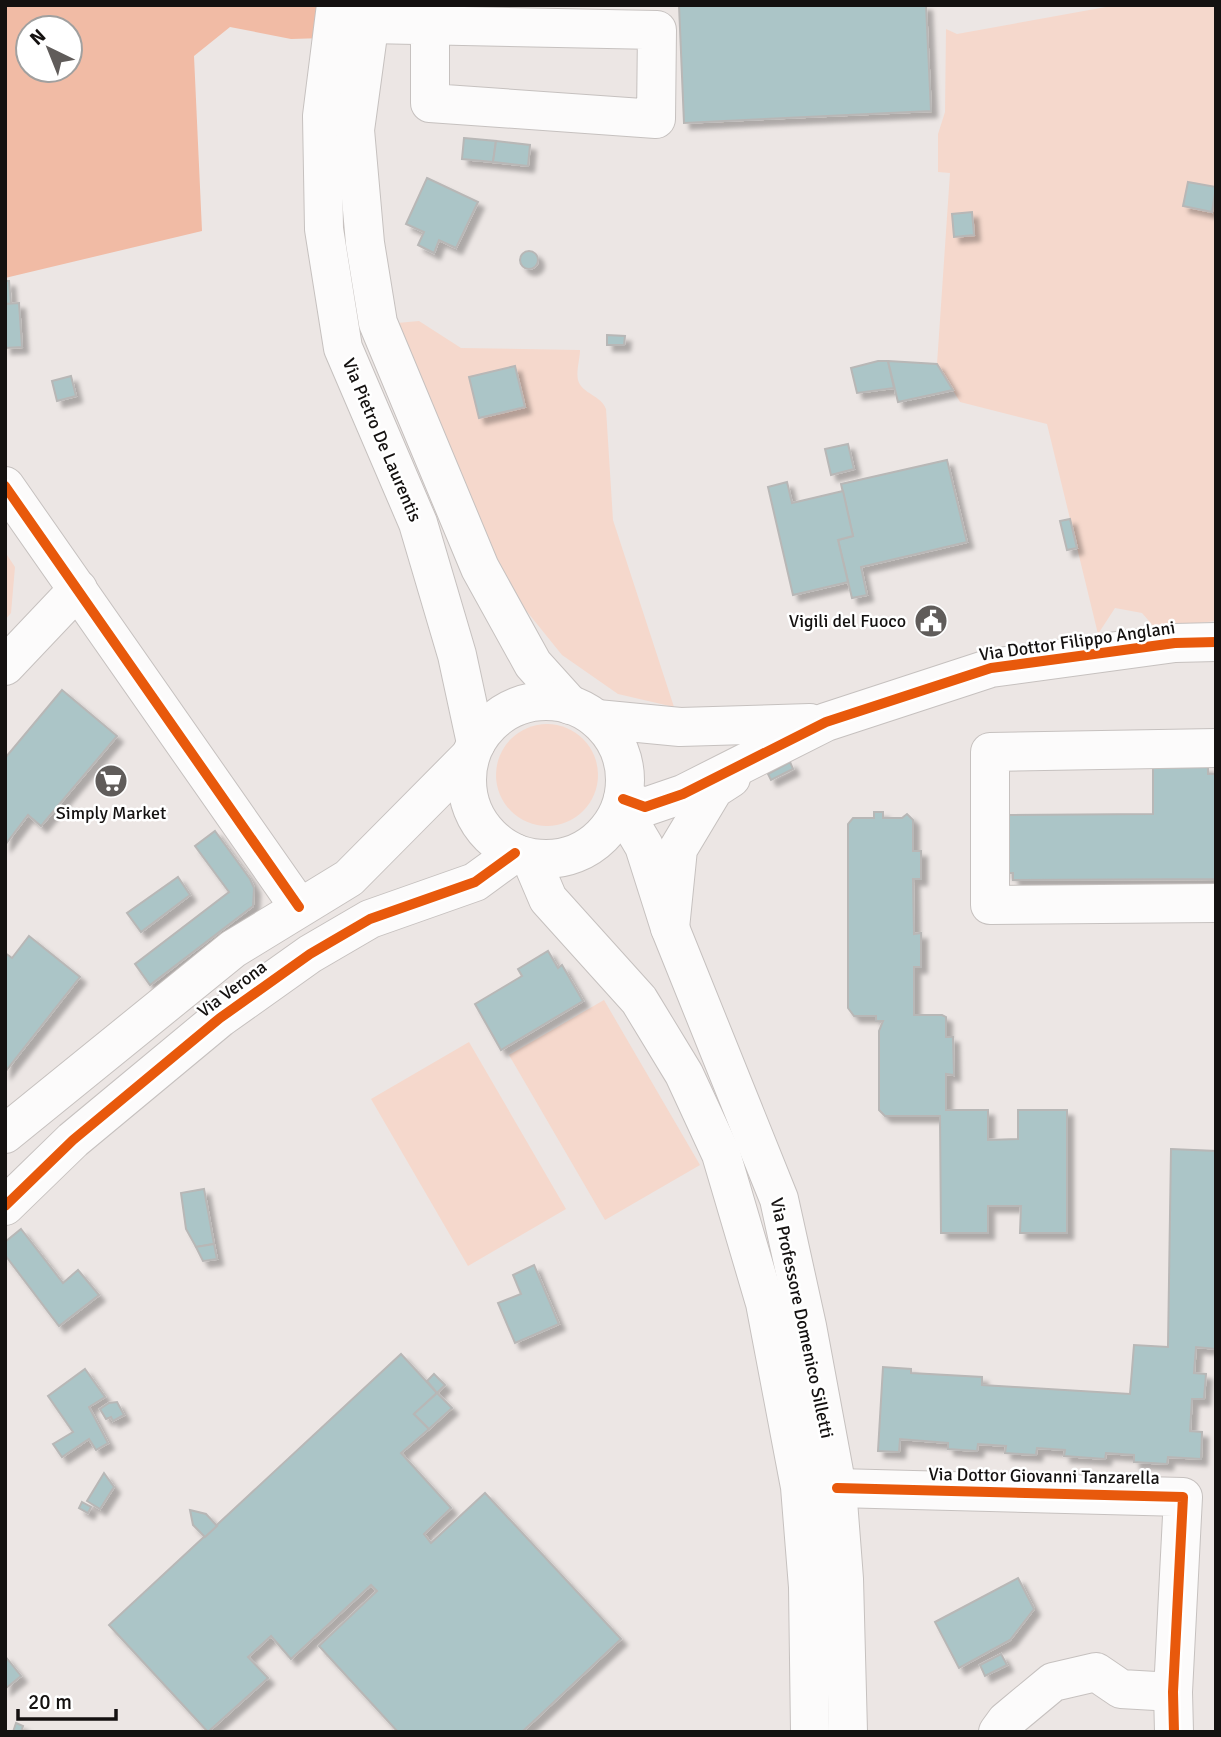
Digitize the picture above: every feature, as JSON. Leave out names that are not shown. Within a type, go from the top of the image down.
[{"type":"street","name":"Via Pietro De Laurentis","points":[[337,5],[323,116],[324,229],[343,348],[418,523],[457,655],[473,750]]},
{"type":"street","points":[[430,26],[430,103],[656,118],[657,30],[430,26],[371,15],[355,130],[365,243],[378,323],[480,568],[533,664],[584,712],[612,736],[621,755],[625,777],[622,803],[610,827],[595,843],[575,854],[554,859],[523,856],[495,841],[479,823],[470,802],[466,779],[473,750],[493,721],[516,707],[543,701],[584,712],[680,727],[826,722]]},
{"type":"street","points":[[5,486],[299,907]]},
{"type":"street","points":[[5,666],[78,589]]},
{"type":"street","name":"Via Dottor Filippo Anglani","points":[[826,722],[990,668],[1175,643],[1216,642]]},
{"type":"street","points":[[622,803],[645,807],[682,794],[826,722]]},
{"type":"street","points":[[670,928],[678,849],[714,789],[777,746]]},
{"type":"street","points":[[1216,748],[990,751],[990,905],[1216,904]]},
{"type":"street","name":"Via Verona","points":[[5,1134],[233,949],[349,878],[473,750]]},
{"type":"street","name":"Via Professore Domenico Silletti","points":[[622,803],[644,846],[670,928],[779,1199],[807,1326],[837,1488],[844,1579],[848,1732]]},
{"type":"street","name":"Via Verona","points":[[5,1206],[73,1140],[220,1017],[310,954],[370,919],[475,882],[523,856]]},
{"type":"street","name":"Via Professore Domenico Silletti","points":[[523,856],[548,899],[639,1000],[684,1073],[721,1154],[765,1303],[800,1487],[808,1587],[810,1732]]},
{"type":"street","name":"Via Dottor Giovanni Tanzarella","points":[[837,1488],[1200,1496],[1173,1692],[1174,1732]]},
{"type":"street","points":[[998,1732],[1006,1721],[1053,1682],[1096,1672],[1121,1689],[1173,1692]]},
{"type":"shaded area","points":[[5,5],[327,5],[324,38],[291,39],[230,27],[194,56],[202,231],[5,278]]},
{"type":"shaded area","points":[[1117,5],[1216,5],[1216,621],[1155,628],[1142,613],[1115,608],[1098,634],[1047,424],[960,402],[937,364],[950,173],[938,172],[938,134],[945,112],[946,29],[957,34]]},
{"type":"shaded area","points":[[419,321],[461,348],[580,350],[577,373],[580,385],[604,404],[606,409],[613,520],[674,707],[618,694],[562,655],[516,598],[446,451],[397,323]]},
{"type":"shaded area","points":[[5,552],[15,567],[11,613],[5,620]]},
{"type":"shaded area","points":[[547,724],[567,728],[583,739],[594,755],[598,775],[594,795],[583,811],[567,822],[547,826],[527,822],[511,811],[500,795],[496,775],[500,755],[511,739],[527,728]]},
{"type":"shaded area","points":[[604,1000],[700,1165],[605,1220],[509,1055]]},
{"type":"shaded area","points":[[469,1042],[566,1209],[468,1266],[371,1099]]},
{"type":"building","points":[[679,5],[926,5],[931,111],[684,123]]},
{"type":"building","points":[[464,138],[496,141],[493,162],[462,159]]},
{"type":"building","points":[[496,141],[530,145],[528,166],[493,162]]},
{"type":"building","points":[[427,178],[478,202],[456,248],[439,240],[434,253],[418,245],[424,232],[406,224]]},
{"type":"building","points":[[1188,182],[1216,187],[1212,212],[1183,206]]},
{"type":"building","points":[[972,212],[974,235],[954,237],[952,214]]},
{"type":"building","points":[[529,251],[535,254],[538,260],[535,266],[529,269],[523,266],[520,260],[523,254]]},
{"type":"building","points":[[5,281],[9,281],[11,304],[5,304]]},
{"type":"building","points":[[19,303],[22,347],[5,348],[5,304]]},
{"type":"building","points":[[607,335],[625,336],[624,345],[607,345]]},
{"type":"building","points":[[888,361],[894,388],[857,393],[851,368]]},
{"type":"building","points":[[888,361],[937,364],[953,390],[898,402]]},
{"type":"building","points":[[515,366],[525,407],[479,418],[469,377]]},
{"type":"building","points":[[71,376],[76,396],[57,401],[52,381]]},
{"type":"building","points":[[848,444],[854,469],[831,475],[825,449]]},
{"type":"building","points":[[947,460],[967,542],[861,567],[867,595],[852,598],[838,540],[853,536],[841,484]]},
{"type":"building","points":[[787,482],[792,503],[843,491],[853,536],[838,540],[848,582],[793,595],[768,487]]},
{"type":"building","points":[[1070,519],[1077,548],[1067,550],[1060,521]]},
{"type":"building","points":[[62,690],[117,736],[41,826],[28,815],[5,845],[5,758]]},
{"type":"building","points":[[790,762],[793,769],[771,780],[768,774]]},
{"type":"building","points":[[1208,767],[1208,774],[1216,774],[1216,879],[1013,880],[1013,873],[1007,873],[1007,815],[1153,814],[1153,768]]},
{"type":"building","points":[[874,812],[883,812],[883,818],[902,818],[907,814],[913,820],[913,851],[921,851],[921,879],[913,879],[914,934],[921,933],[921,967],[914,967],[914,1015],[946,1017],[946,1037],[953,1037],[954,1075],[946,1074],[946,1110],[988,1110],[988,1140],[1018,1139],[1018,1110],[1067,1110],[1067,1233],[1020,1233],[1021,1206],[988,1206],[988,1233],[941,1233],[940,1116],[885,1116],[879,1110],[879,1031],[883,1021],[876,1021],[876,1016],[854,1016],[848,1008],[848,824],[853,818],[874,818]]},
{"type":"building","points":[[215,831],[250,879],[254,888],[253,906],[150,985],[135,964],[229,892],[195,846]]},
{"type":"building","points":[[178,877],[190,895],[141,932],[127,913]]},
{"type":"building","points":[[29,936],[80,977],[5,1072],[5,953],[12,958]]},
{"type":"building","points":[[548,951],[558,968],[562,965],[583,1001],[501,1050],[475,1004],[522,976],[518,969]]},
{"type":"building","points":[[1171,1149],[1216,1151],[1216,1349],[1196,1347],[1194,1373],[1206,1374],[1204,1399],[1192,1399],[1190,1431],[1202,1432],[1201,1459],[1168,1457],[1167,1464],[1134,1462],[1134,1455],[1106,1453],[1105,1459],[1064,1456],[1065,1450],[1037,1448],[1036,1455],[1005,1453],[1006,1446],[978,1444],[977,1451],[948,1449],[948,1443],[900,1439],[899,1452],[878,1451],[883,1367],[911,1369],[911,1373],[982,1377],[982,1385],[1130,1394],[1134,1345],[1168,1347]]},
{"type":"building","points":[[204,1189],[214,1244],[196,1247],[186,1229],[181,1193]]},
{"type":"building","points":[[21,1229],[63,1283],[78,1270],[99,1295],[59,1326],[5,1255],[5,1242]]},
{"type":"building","points":[[214,1244],[217,1259],[203,1261],[196,1247]]},
{"type":"building","points":[[534,1265],[559,1324],[515,1343],[498,1303],[521,1294],[513,1275]]},
{"type":"building","points":[[401,1354],[437,1393],[414,1414],[429,1429],[401,1453],[451,1508],[424,1534],[431,1543],[485,1493],[621,1639],[522,1732],[398,1732],[319,1646],[377,1591],[371,1585],[291,1659],[271,1636],[248,1657],[268,1678],[208,1732],[109,1625]]},
{"type":"building","points":[[85,1369],[105,1397],[89,1407],[108,1443],[96,1450],[89,1439],[62,1457],[53,1444],[73,1432],[48,1396]]},
{"type":"building","points":[[434,1374],[445,1385],[437,1393],[427,1381]]},
{"type":"building","points":[[437,1393],[452,1408],[429,1429],[414,1414]]},
{"type":"building","points":[[117,1402],[124,1415],[113,1421],[111,1417],[106,1419],[100,1409],[109,1403]]},
{"type":"building","points":[[104,1473],[114,1487],[100,1509],[87,1501]]},
{"type":"building","points":[[82,1502],[91,1507],[88,1513],[79,1508]]},
{"type":"building","points":[[190,1510],[206,1514],[217,1526],[205,1537],[193,1525]]},
{"type":"building","points":[[1018,1578],[1034,1609],[1010,1640],[959,1668],[935,1622]]},
{"type":"building","points":[[1001,1654],[1007,1665],[985,1676],[980,1665]]},
{"type":"building","points":[[5,1656],[21,1676],[5,1689]]},
{"type":"building","points":[[16,1723],[23,1726],[21,1732],[13,1732]]},
{"type":"cycle path","points":[[5,486],[299,907]]},
{"type":"cycle path","points":[[623,799],[645,807],[683,794],[826,722],[991,668],[1175,643],[1216,642]]},
{"type":"cycle path","points":[[5,1206],[73,1140],[220,1018],[310,954],[370,919],[475,882],[515,853]]},
{"type":"cycle path","points":[[837,1488],[1183,1497],[1173,1692],[1174,1732]]},
{"type":"place","name":"Vigili del Fuoco","points":[[931,621]]},
{"type":"place","name":"Simply Market","points":[[111,781]]}]
